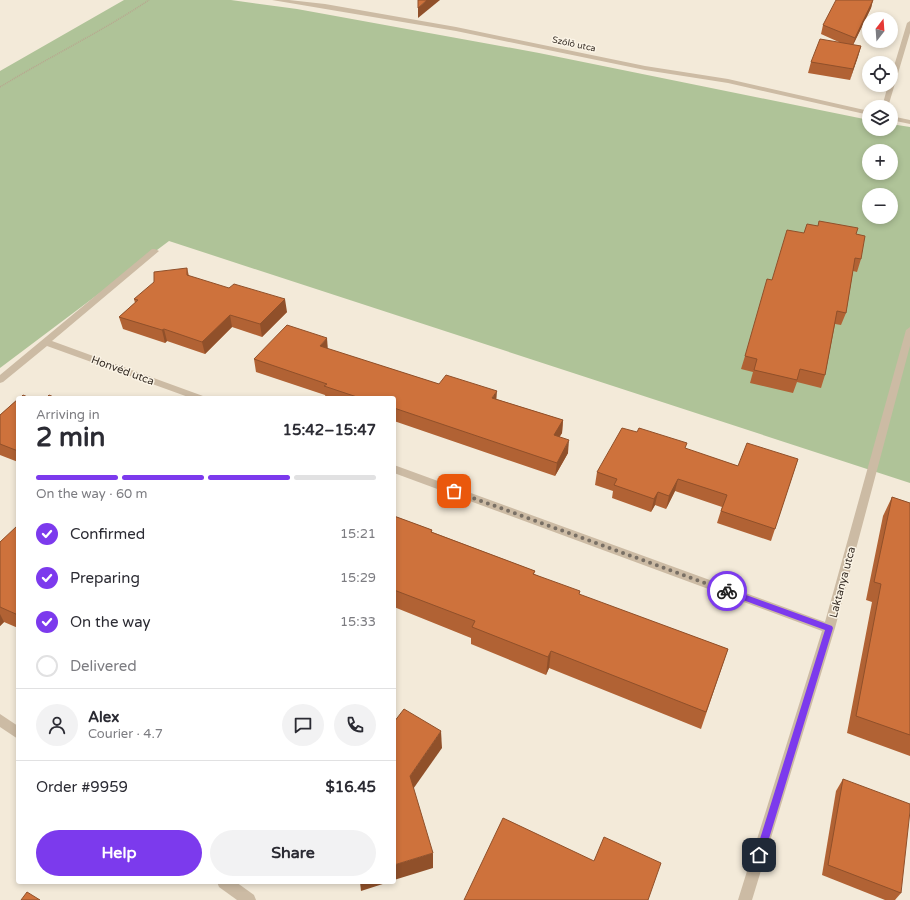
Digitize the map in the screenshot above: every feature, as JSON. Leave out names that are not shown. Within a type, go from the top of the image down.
[{"type":"street","name":"Szőlő utca","points":[[275,0],[325,6],[456,29],[646,68],[728,81],[862,111]]},
{"type":"street","points":[[887,100],[910,23]]},
{"type":"street","points":[[898,119],[910,122]]},
{"type":"street","points":[[0,380],[155,251]]},
{"type":"street","name":"Laktanya utca","points":[[745,900],[829,628],[910,330]]},
{"type":"street","name":"Honvéd utca","points":[[46,342],[194,396]]},
{"type":"street","points":[[396,470],[829,628]]},
{"type":"street","points":[[0,720],[16,732]]},
{"type":"street","points":[[227,884],[249,900]]},
{"type":"path","points":[[0,87],[44,60],[119,20],[148,0]]},
{"type":"green space","points":[[124,0],[231,0],[297,9],[539,53],[862,119],[862,136],[898,136],[898,125],[910,127],[910,483],[169,241],[0,368],[0,71]]},
{"type":"building","points":[[418,0],[427,0],[418,8]]},
{"type":"building","points":[[836,0],[873,0],[867,12],[862,12],[862,23],[855,38],[823,25]]},
{"type":"building","points":[[820,39],[861,46],[853,69],[811,62]]},
{"type":"building","points":[[819,221],[858,228],[856,234],[865,236],[861,259],[855,258],[846,313],[837,311],[825,375],[800,369],[797,380],[754,370],[757,359],[745,356],[767,279],[772,280],[787,230],[804,233],[807,224],[818,226]]},
{"type":"building","points":[[187,268],[187,275],[229,288],[234,284],[285,299],[260,324],[230,315],[202,342],[164,329],[162,330],[119,317],[138,300],[134,299],[154,282],[154,272]]},
{"type":"building","points":[[287,325],[327,338],[320,346],[439,384],[446,375],[497,391],[492,398],[563,420],[554,435],[569,440],[557,463],[396,409],[396,396],[354,396],[324,386],[327,384],[254,359]]},
{"type":"building","points":[[16,401],[16,450],[0,444],[0,415]]},
{"type":"building","points":[[622,428],[637,432],[639,428],[687,443],[685,448],[738,466],[747,443],[798,459],[775,529],[721,511],[727,495],[678,479],[669,496],[658,492],[654,499],[614,485],[617,479],[597,472]]},
{"type":"building","points":[[892,497],[910,503],[910,735],[856,716],[881,584],[874,582]]},
{"type":"building","points":[[396,517],[432,530],[431,532],[535,571],[533,574],[580,591],[579,594],[728,649],[706,712],[551,651],[548,657],[472,627],[475,621],[396,591]]},
{"type":"building","points":[[16,527],[16,614],[0,607],[0,542]]},
{"type":"building","points":[[404,709],[441,731],[410,776],[433,853],[396,864],[396,719]]},
{"type":"building","points":[[843,779],[910,804],[901,893],[828,865]]},
{"type":"building","points":[[503,818],[594,861],[604,837],[661,863],[648,900],[464,900]]},
{"type":"building","points":[[27,892],[40,900],[21,900]]},
{"type":"way so far","points":[[454,491],[727,591]]},
{"type":"route","points":[[727,591],[829,628],[759,855]]}]
